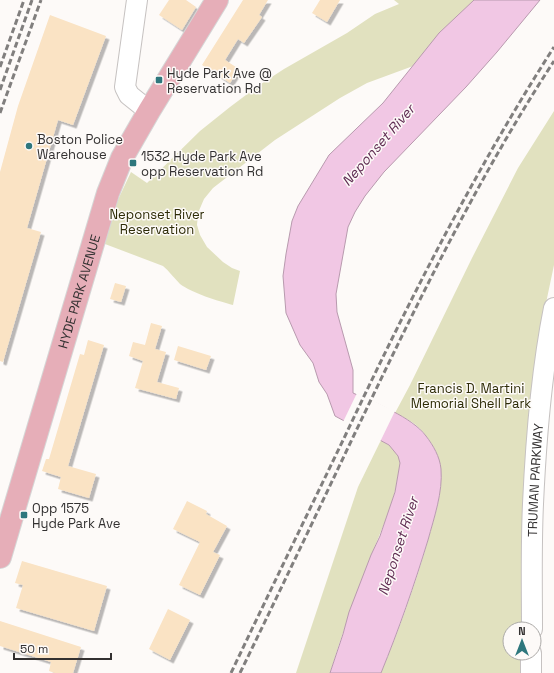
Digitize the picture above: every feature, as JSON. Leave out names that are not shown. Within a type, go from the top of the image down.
[{"type":"main road","points":[[138,0],[125,87],[129,95],[149,111]]},
{"type":"main road","name":"HYDE PARK AVENUE","points":[[0,557],[108,193],[122,158],[217,0]]},
{"type":"main road","name":"TRUMAN PARKWAY","points":[[532,621],[532,528],[535,456],[542,379],[554,308]]},
{"type":"main road","points":[[531,661],[531,673]]},
{"type":"green space","name":"Neponset River Reservation","points":[[394,0],[525,0],[424,62],[367,83],[340,98],[275,140],[213,188],[204,199],[198,213],[197,225],[200,235],[207,247],[223,262],[240,271],[233,305],[191,291],[180,284],[163,266],[105,244],[108,221],[131,172],[147,183],[200,131],[258,86],[284,69],[347,33],[375,14],[399,4]]},
{"type":"green space","name":"Francis D. Martini Memorial Shell Park","points":[[554,111],[554,265],[546,303],[523,621],[502,621],[502,661],[522,661],[522,673],[381,673],[406,609],[422,560],[436,513],[441,481],[439,460],[431,442],[416,425],[395,413],[518,168]]},
{"type":"green space","points":[[381,440],[394,449],[398,455],[400,467],[395,492],[348,618],[330,673],[296,673],[358,487]]},
{"type":"water","name":"Neponset River","points":[[474,0],[540,0],[466,87],[384,172],[365,196],[348,227],[336,294],[337,312],[353,370],[353,393],[392,411],[420,429],[431,443],[438,456],[441,469],[441,487],[438,505],[428,540],[406,607],[381,673],[330,673],[349,612],[380,536],[395,492],[400,463],[398,456],[389,445],[335,416],[327,394],[319,382],[313,363],[300,345],[286,313],[283,276],[292,221],[298,206],[329,155],[383,103],[439,33]]},
{"type":"pier","points":[[357,393],[395,411],[380,442],[343,422]]},
{"type":"building","points":[[169,0],[186,0],[196,7],[182,30],[159,15]]},
{"type":"building","points":[[243,0],[268,0],[259,15],[262,17],[244,43],[238,39],[225,60],[239,69],[230,83],[202,65]]},
{"type":"building","points":[[320,0],[340,0],[327,22],[312,13]]},
{"type":"building","points":[[50,15],[106,36],[73,125],[58,120],[27,228],[41,232],[3,362],[0,361],[0,172],[18,106]]},
{"type":"building","points":[[115,283],[126,286],[121,302],[110,299]]},
{"type":"building","points":[[151,323],[162,326],[155,349],[166,352],[157,382],[179,388],[176,399],[135,388],[143,361],[129,356],[133,342],[145,345]]},
{"type":"building","points":[[88,340],[104,345],[68,466],[96,474],[89,498],[58,489],[61,477],[42,471],[46,459],[49,459],[80,354],[84,355]]},
{"type":"building","points":[[178,346],[211,356],[206,370],[174,360]]},
{"type":"building","points":[[187,501],[207,511],[206,514],[227,526],[213,552],[220,555],[200,595],[179,585],[200,542],[173,529]]},
{"type":"building","points":[[22,561],[107,586],[94,631],[16,608],[23,585],[15,583]]},
{"type":"building","points":[[168,609],[190,620],[170,660],[149,649]]},
{"type":"building","points":[[0,621],[81,647],[73,673],[55,673],[49,671],[51,662],[0,646]]},
{"type":"railway","points":[[0,67],[24,0]]},
{"type":"railway","points":[[0,90],[32,0]]},
{"type":"railway","points":[[0,113],[41,0]]},
{"type":"railway","points":[[231,673],[370,384],[444,237],[497,141],[554,47]]},
{"type":"railway","points":[[240,673],[378,385],[448,244],[499,151],[554,61]]},
{"type":"place","name":"Hyde Park Ave @ Reservation Rd","points":[[159,80]]},
{"type":"place","name":"Boston Police Warehouse","points":[[29,146]]},
{"type":"place","name":"1532 Hyde Park Ave opp Reservation Rd","points":[[133,163]]},
{"type":"place","name":"Opp 1575 Hyde Park Ave","points":[[24,515]]}]
